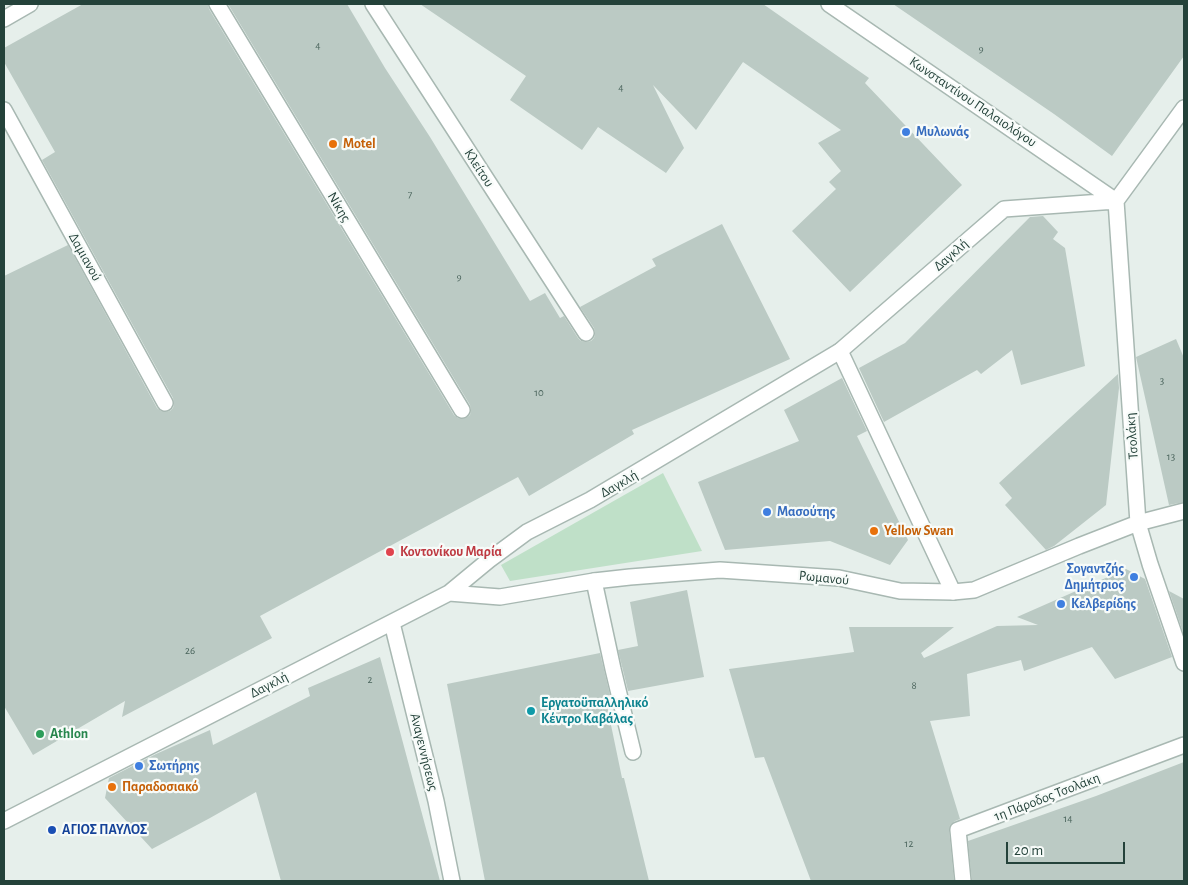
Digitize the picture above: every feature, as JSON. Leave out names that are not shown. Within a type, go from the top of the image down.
[{"type":"street","points":[[9,12],[30,4]]},
{"type":"street","name":"Νίκης","points":[[217,4],[462,410]]},
{"type":"street","name":"Κλείτου","points":[[373,4],[586,333]]},
{"type":"street","name":"Κωνσταντίνου Παλαιολόγου","points":[[829,4],[1116,200]]},
{"type":"street","points":[[1116,200],[1184,108]]},
{"type":"street","name":"Δαμιανού","points":[[4,110],[165,403]]},
{"type":"street","name":"Δαγκλή","points":[[4,821],[449,594],[489,560],[527,532],[590,500],[840,351],[1004,209],[1116,200]]},
{"type":"street","name":"Τσολάκη","points":[[1116,200],[1138,523],[1184,664]]},
{"type":"street","points":[[840,351],[953,592]]},
{"type":"street","name":"Ρωμανού","points":[[449,594],[500,597],[594,581],[720,570],[839,578],[900,591],[953,592],[974,590],[1138,523],[1184,511]]},
{"type":"street","points":[[594,581],[633,752]]},
{"type":"street","name":"Αναγεννήσεως","points":[[392,623],[436,801],[452,881]]},
{"type":"street","name":"1η Πάροδος Τσολάκη","points":[[963,881],[958,830],[1184,745]]},
{"type":"green space","points":[[663,473],[702,551],[510,581],[501,565]]},
{"type":"building","points":[[83,4],[208,4],[209,9],[454,415],[458,418],[466,418],[470,415],[470,405],[228,4],[347,4],[530,301],[545,293],[560,318],[564,316],[581,341],[591,341],[595,333],[594,328],[580,307],[656,266],[652,259],[722,224],[790,359],[632,430],[634,434],[529,496],[518,477],[260,616],[272,638],[122,717],[125,701],[33,755],[4,706],[4,276],[68,245],[157,408],[165,412],[170,411],[174,404],[173,398],[42,160],[55,152],[4,62],[4,48]]},
{"type":"building","points":[[420,4],[763,4],[869,78],[865,83],[962,185],[850,292],[792,231],[836,189],[829,182],[841,171],[818,143],[841,130],[743,62],[696,130],[653,85],[684,148],[666,173],[598,127],[582,150],[510,100],[526,76]]},
{"type":"building","points":[[893,4],[1184,4],[1184,56],[1112,156]]},
{"type":"building","points":[[1043,216],[1058,232],[1053,239],[1065,248],[1085,366],[1021,385],[1012,350],[981,374],[977,370],[884,422],[859,368],[905,343],[1030,217]]},
{"type":"building","points":[[1176,339],[1184,358],[1184,502],[1169,505],[1136,357]]},
{"type":"building","points":[[1118,374],[1119,388],[1106,505],[1054,546],[1046,550],[1005,505],[1012,498],[999,483]]},
{"type":"building","points":[[842,378],[867,431],[857,436],[908,540],[890,565],[830,541],[725,550],[698,482],[799,441],[784,410]]},
{"type":"building","points":[[1126,569],[1145,579],[1172,657],[1115,679],[1092,647],[1024,671],[1021,660],[967,674],[970,716],[930,721],[960,819],[950,825],[949,830],[954,881],[811,881],[764,757],[755,758],[729,669],[854,652],[849,627],[954,627],[921,653],[924,658],[997,626],[1038,625],[1017,617]]},
{"type":"building","points":[[687,590],[704,677],[628,691],[618,650],[638,646],[630,602]]},
{"type":"building","points":[[1169,591],[1184,599],[1184,635]]},
{"type":"building","points":[[600,653],[610,695],[605,696],[622,778],[624,778],[649,881],[485,881],[447,684]]},
{"type":"building","points":[[380,657],[440,881],[281,881],[256,792],[152,849],[105,798],[109,778],[156,754],[210,730],[213,745],[310,696],[308,688]]},
{"type":"building","points":[[1184,762],[1184,881],[972,881],[968,841],[1096,796]]},
{"type":"place","name":"Μυλωνάς","points":[[906,132]]},
{"type":"place","name":"Motel","points":[[333,144]]},
{"type":"place","name":"Μασούτης","points":[[767,512]]},
{"type":"place","name":"Yellow Swan","points":[[874,531]]},
{"type":"place","name":"Κοντονίκου Μαρία","points":[[390,552]]},
{"type":"place","name":"Σογαντζής Δημήτριος","points":[[1134,577]]},
{"type":"place","name":"Κελβερίδης","points":[[1061,604]]},
{"type":"place","name":"Εργατοϋπαλληλικό Κέντρο Καβάλας","points":[[531,711]]},
{"type":"place","name":"Athlon","points":[[40,734]]},
{"type":"place","name":"Σωτήρης","points":[[139,766]]},
{"type":"place","name":"Παραδοσιακό","points":[[112,787]]},
{"type":"place","name":"ΑΓΙΟΣ ΠΑΥΛΟΣ","points":[[52,830]]}]
